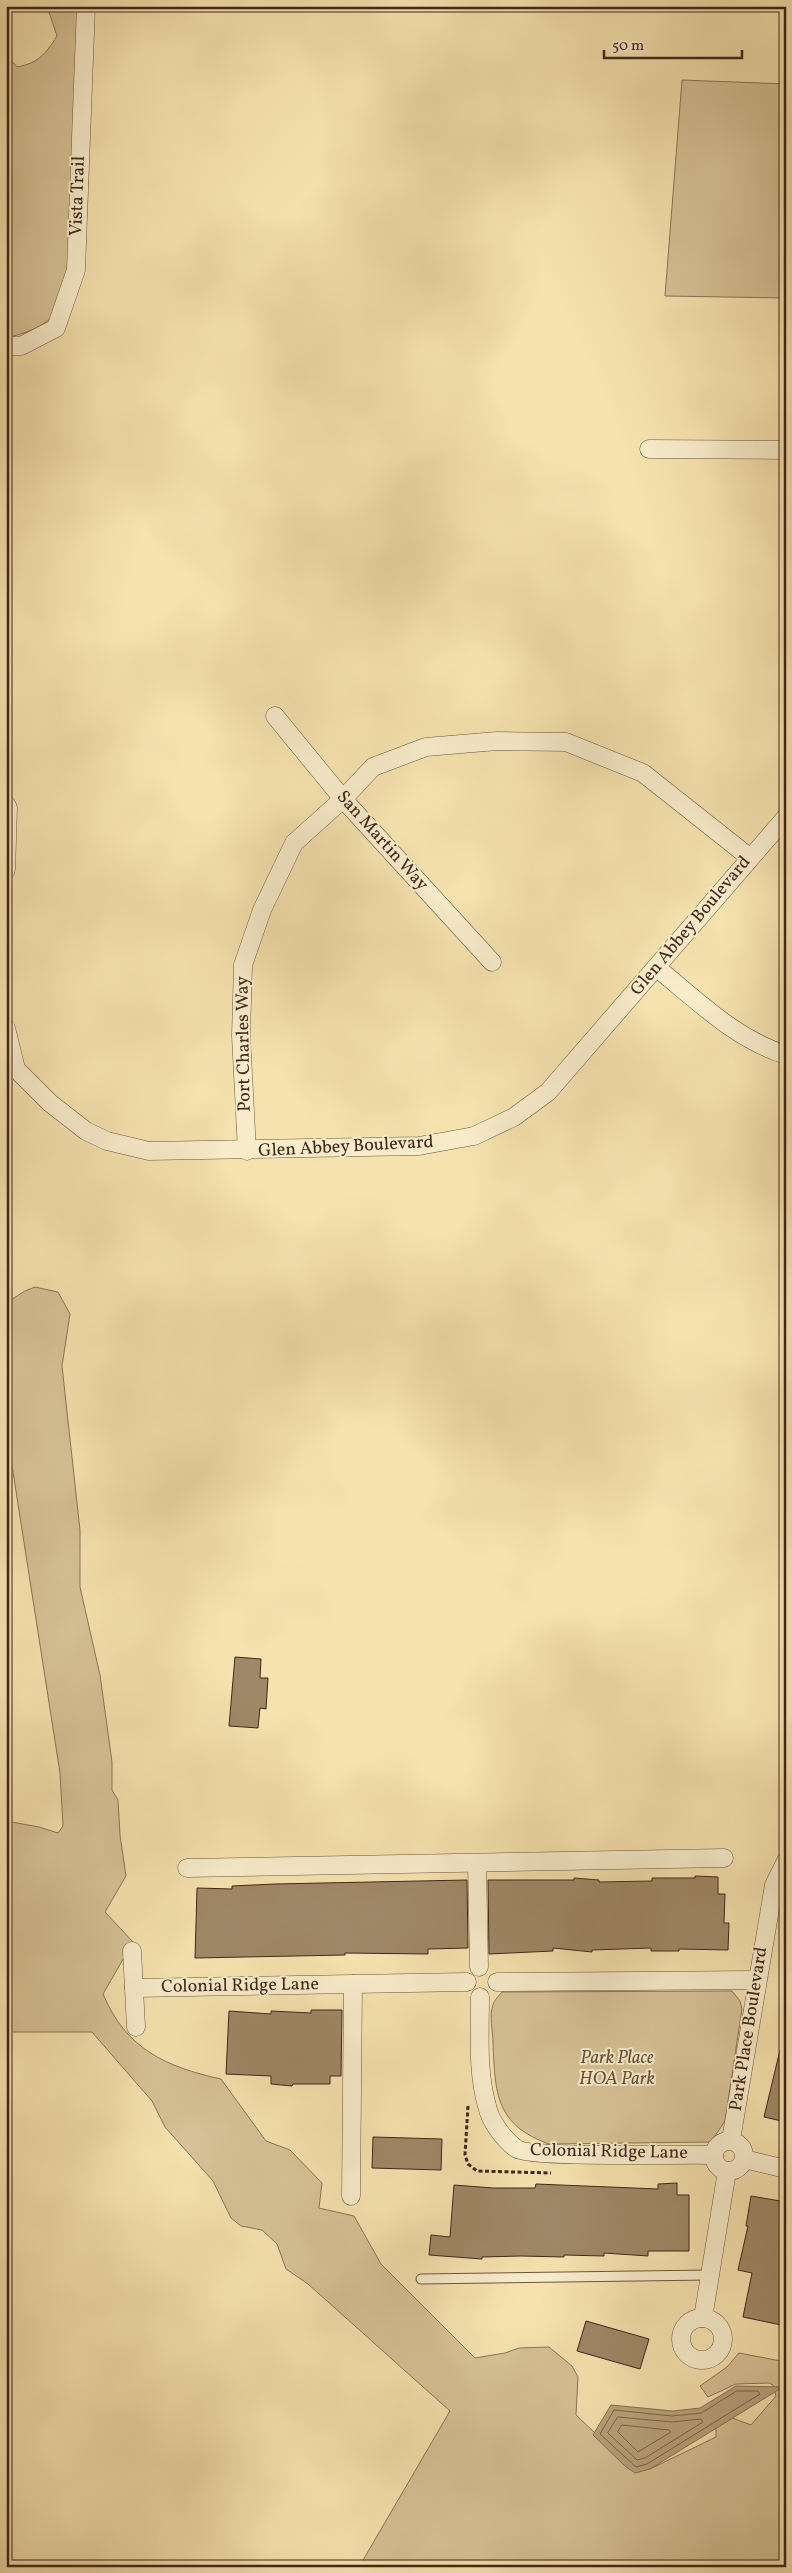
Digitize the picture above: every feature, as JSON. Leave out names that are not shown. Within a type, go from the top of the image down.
[{"type":"street","name":"Vista Trail","points":[[6,346],[21,346],[56,328],[76,270],[86,6]]},
{"type":"street","points":[[649,449],[786,450]]},
{"type":"street","name":"San Martin Way","points":[[275,716],[343,799],[492,962]]},
{"type":"street","name":"Port Charles Way","points":[[247,1151],[240,1036],[243,965],[262,910],[294,843],[343,799],[373,767],[426,746],[497,741],[566,742],[643,773],[749,857]]},
{"type":"street","points":[[6,804],[8,808],[6,870]]},
{"type":"street","name":"Glen Abbey Boulevard","points":[[6,1028],[11,1069],[50,1103],[79,1126],[107,1141],[149,1151],[247,1151],[419,1146],[474,1136],[514,1117],[548,1092],[657,968],[749,857],[786,817]]},
{"type":"street","points":[[657,968],[726,1025],[745,1038],[786,1055]]},
{"type":"street","points":[[187,1868],[724,1858]]},
{"type":"street","name":"Park Place Boulevard","points":[[730,2140],[737,2110],[756,1980],[774,1885],[786,1861]]},
{"type":"street","points":[[477,1863],[479,1966]]},
{"type":"street","points":[[132,1952],[136,2027]]},
{"type":"street","points":[[479,1966],[493,1971],[497,1982],[491,1994],[480,1997],[469,1990],[466,1982],[470,1971],[479,1966]]},
{"type":"street","points":[[497,1982],[756,1980]]},
{"type":"street","name":"Colonial Ridge Lane","points":[[134,1988],[466,1982]]},
{"type":"street","points":[[351,2196],[353,1984]]},
{"type":"street","name":"Colonial Ridge Lane","points":[[480,1997],[481,2073],[487,2108],[498,2130],[518,2150],[553,2153],[714,2155]]},
{"type":"street","points":[[730,2140],[742,2148],[744,2159],[736,2169],[727,2171],[716,2164],[714,2155],[721,2142],[730,2140]]},
{"type":"street","points":[[744,2159],[786,2169]]},
{"type":"street","points":[[703,2318],[727,2171]]},
{"type":"lane","points":[[421,2279],[710,2275]]},
{"type":"path","points":[[468,2101],[465,2155],[468,2164],[476,2171],[552,2173]]},
{"type":"green space","points":[[47,6],[79,6],[71,261],[63,298],[52,317],[34,329],[6,338],[6,54],[17,67],[36,60],[45,53],[57,36]]},
{"type":"green space","points":[[682,80],[786,84],[786,298],[665,296]]},
{"type":"green space","points":[[35,1287],[58,1292],[70,1314],[62,1366],[80,1530],[80,1587],[100,1675],[112,1762],[112,1790],[118,1800],[120,1835],[126,1876],[105,1912],[133,1942],[103,1994],[112,2013],[123,2029],[150,2053],[183,2068],[221,2079],[266,2141],[290,2150],[322,2183],[319,2208],[354,2216],[381,2264],[475,2358],[505,2353],[519,2348],[549,2347],[572,2366],[578,2377],[576,2415],[632,2468],[650,2469],[716,2437],[716,2421],[724,2415],[751,2425],[776,2396],[773,2385],[769,2383],[736,2384],[708,2397],[700,2386],[727,2367],[739,2353],[786,2362],[786,2567],[359,2567],[450,2411],[308,2284],[286,2269],[277,2244],[262,2230],[241,2226],[231,2218],[213,2181],[165,2127],[152,2101],[92,2032],[6,2032],[6,1821],[39,1827],[58,1833],[63,1826],[60,1773],[6,1427],[6,1303]]},
{"type":"green space","name":"Park Place HOA Park","points":[[732,1991],[740,2001],[742,2009],[725,2121],[711,2142],[549,2144],[531,2136],[518,2127],[502,2106],[495,2078],[491,2018],[495,2000],[502,1992]]},
{"type":"water","points":[[736,2386],[783,2387],[650,2469],[635,2473],[626,2467],[593,2435],[611,2405],[673,2411],[700,2408]]},
{"type":"building","points":[[235,1657],[261,1659],[260,1678],[268,1678],[266,1709],[260,1708],[258,1728],[229,1726]]},
{"type":"building","points":[[695,1876],[718,1877],[718,1894],[725,1894],[724,1923],[729,1923],[728,1950],[679,1949],[679,1951],[651,1951],[651,1948],[592,1950],[592,1952],[553,1948],[553,1951],[489,1954],[488,1880],[574,1880],[574,1878],[599,1880],[599,1882],[652,1881],[652,1878],[695,1878]]},
{"type":"building","points":[[467,1880],[468,1948],[428,1949],[428,1954],[345,1953],[345,1955],[195,1958],[197,1888],[232,1889],[232,1886],[275,1884]]},
{"type":"building","points":[[311,2010],[342,2010],[341,2076],[330,2076],[330,2084],[293,2084],[292,2086],[271,2084],[271,2076],[226,2074],[229,2011],[271,2014],[271,2011],[311,2013]]},
{"type":"building","points":[[780,2050],[786,2051],[786,2122],[764,2117]]},
{"type":"building","points":[[373,2137],[442,2139],[441,2170],[372,2168]]},
{"type":"building","points":[[677,2183],[677,2195],[689,2195],[689,2251],[648,2251],[648,2256],[604,2253],[604,2256],[521,2256],[482,2257],[482,2259],[429,2255],[431,2235],[450,2237],[454,2185],[493,2188],[535,2188],[536,2184],[658,2189],[658,2184]]},
{"type":"building","points":[[751,2196],[786,2202],[786,2326],[743,2317],[752,2273],[738,2270],[748,2226],[746,2226]]},
{"type":"building","points":[[586,2321],[649,2339],[640,2369],[577,2351]]}]
